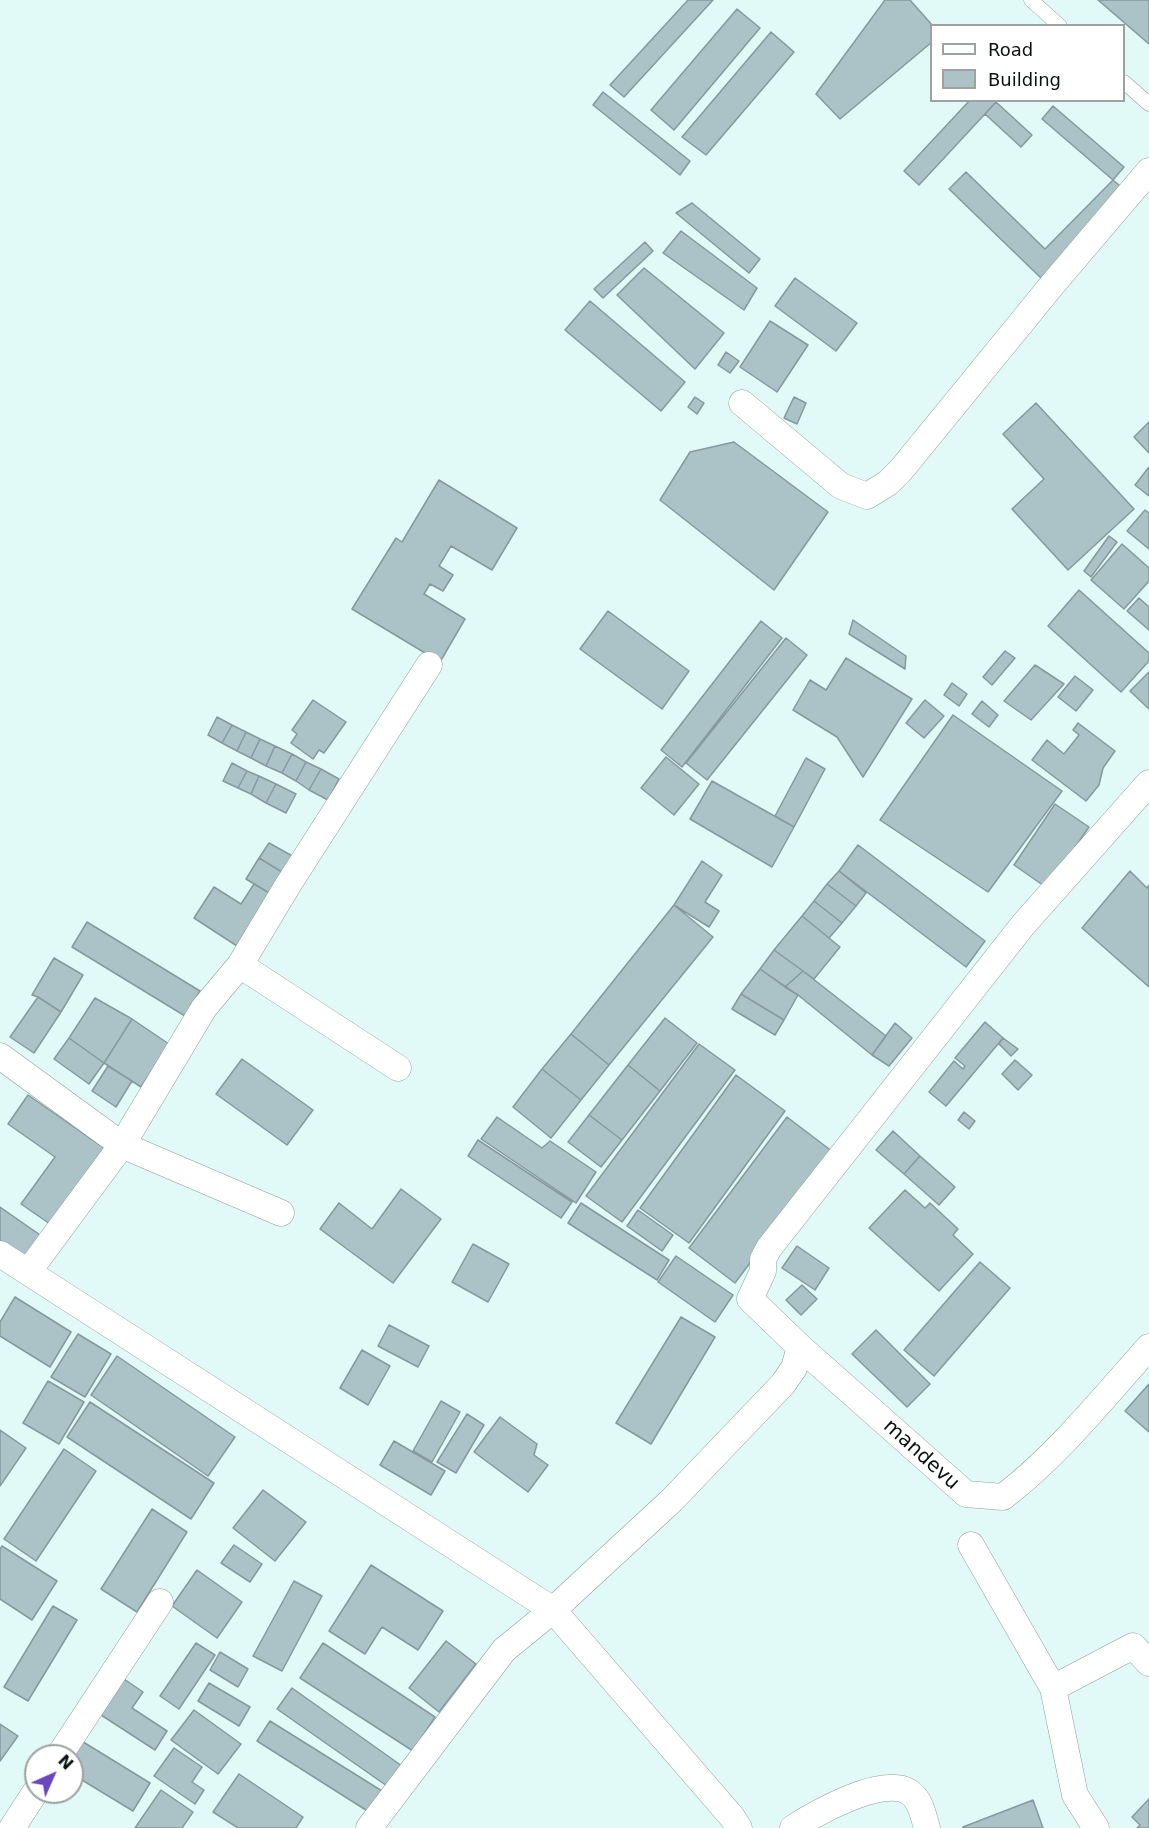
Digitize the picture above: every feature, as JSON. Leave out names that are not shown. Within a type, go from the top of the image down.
[{"type":"street","points":[[742,403],[841,486],[867,496],[888,483],[901,470],[1052,285],[1149,171]]},
{"type":"street","points":[[28,1272],[122,1145],[204,1008],[240,965],[429,665]]},
{"type":"street","name":"mandevu","points":[[1149,783],[1023,925],[769,1248],[763,1259],[763,1271],[750,1299],[800,1347],[966,1494],[1003,1497],[1059,1446],[1149,1347]]},
{"type":"street","points":[[240,965],[398,1068]]},
{"type":"street","points":[[0,1056],[122,1145],[281,1213]]},
{"type":"street","points":[[0,1254],[553,1610],[732,1817],[739,1828]]},
{"type":"street","points":[[369,1828],[504,1650],[553,1610],[672,1500],[775,1392],[794,1368],[800,1347]]},
{"type":"street","points":[[971,1545],[1053,1688],[1075,1795],[1096,1828]]},
{"type":"street","points":[[67,1744],[160,1602]]},
{"type":"street","points":[[1053,1688],[1132,1646],[1149,1663]]},
{"type":"street","points":[[794,1828],[817,1812],[879,1788],[898,1786],[910,1792],[920,1804],[927,1828]]},
{"type":"street","points":[[12,1828],[28,1804]]},
{"type":"lane","points":[[1031,0],[1058,24]]},
{"type":"lane","points":[[1125,83],[1149,104]]},
{"type":"building","points":[[688,0],[713,0],[624,97],[610,85]]},
{"type":"building","points":[[885,0],[910,0],[931,24],[930,44],[840,119],[816,94]]},
{"type":"building","points":[[1098,0],[1149,0],[1149,44]]},
{"type":"building","points":[[737,9],[760,28],[674,130],[651,110]]},
{"type":"building","points":[[771,32],[794,52],[706,155],[682,137]]},
{"type":"building","points":[[603,92],[690,161],[680,175],[593,105]]},
{"type":"building","points":[[968,102],[996,102],[919,185],[904,171]]},
{"type":"building","points":[[996,102],[1032,135],[1021,147],[985,114]]},
{"type":"building","points":[[1053,106],[1124,167],[1113,180],[1042,119]]},
{"type":"building","points":[[966,172],[1045,249],[1113,180],[1126,191],[1041,278],[949,189]]},
{"type":"building","points":[[692,203],[760,259],[749,273],[676,213]]},
{"type":"building","points":[[681,231],[757,288],[744,310],[663,253]]},
{"type":"building","points":[[645,242],[653,251],[603,298],[594,289]]},
{"type":"building","points":[[644,268],[724,333],[695,369],[617,295]]},
{"type":"building","points":[[795,278],[857,323],[836,351],[775,306]]},
{"type":"building","points":[[590,301],[685,382],[661,411],[565,330]]},
{"type":"building","points":[[770,321],[808,345],[777,392],[740,367]]},
{"type":"building","points":[[726,352],[739,361],[730,373],[718,365]]},
{"type":"building","points":[[695,397],[704,403],[697,414],[688,407]]},
{"type":"building","points":[[794,397],[806,403],[797,424],[784,418]]},
{"type":"building","points":[[1036,403],[1134,509],[1068,570],[1012,509],[1044,479],[1003,434]]},
{"type":"building","points":[[1149,422],[1149,453],[1134,437]]},
{"type":"building","points":[[734,442],[828,512],[774,590],[660,500],[690,452]]},
{"type":"building","points":[[1149,467],[1149,496],[1135,485]]},
{"type":"building","points":[[439,480],[517,528],[492,570],[451,546],[439,566],[453,575],[443,591],[430,584],[424,594],[465,619],[440,662],[352,609],[396,538],[402,542]]},
{"type":"building","points":[[1145,510],[1149,513],[1149,549],[1127,531]]},
{"type":"building","points":[[1109,536],[1117,542],[1091,577],[1084,571]]},
{"type":"building","points":[[1122,544],[1149,568],[1149,581],[1124,609],[1091,580]]},
{"type":"building","points":[[1079,590],[1149,653],[1149,661],[1121,692],[1048,626]]},
{"type":"building","points":[[1139,598],[1149,607],[1149,630],[1127,611]]},
{"type":"building","points":[[608,611],[689,671],[662,709],[580,649]]},
{"type":"building","points":[[853,620],[906,656],[905,669],[849,634]]},
{"type":"building","points":[[761,621],[782,638],[682,767],[661,750]]},
{"type":"building","points":[[786,638],[807,655],[707,780],[686,763]]},
{"type":"building","points":[[1005,651],[1015,658],[992,685],[983,677]]},
{"type":"building","points":[[846,658],[912,699],[863,777],[837,737],[793,710],[810,680],[826,690]]},
{"type":"building","points":[[1035,665],[1064,684],[1031,720],[1004,701]]},
{"type":"building","points":[[1149,672],[1149,709],[1130,691]]},
{"type":"building","points":[[1075,676],[1093,690],[1076,711],[1058,697]]},
{"type":"building","points":[[952,683],[967,694],[959,706],[944,695]]},
{"type":"building","points":[[313,700],[346,722],[324,753],[319,750],[313,759],[291,743],[297,734],[292,730]]},
{"type":"building","points":[[925,700],[944,716],[924,738],[906,723]]},
{"type":"building","points":[[982,701],[998,715],[989,727],[972,714]]},
{"type":"building","points":[[953,715],[1062,791],[988,892],[880,820]]},
{"type":"building","points":[[217,717],[232,725],[222,743],[208,735]]},
{"type":"building","points":[[1078,723],[1115,751],[1103,768],[1099,785],[1086,801],[1032,760],[1047,740],[1064,754],[1079,735],[1073,730]]},
{"type":"building","points":[[232,725],[246,732],[237,751],[222,743]]},
{"type":"building","points":[[246,732],[260,739],[251,758],[237,751]]},
{"type":"building","points":[[260,739],[275,746],[266,766],[251,758]]},
{"type":"building","points":[[275,746],[292,754],[282,773],[266,766]]},
{"type":"building","points":[[292,754],[306,762],[296,781],[282,773]]},
{"type":"building","points":[[666,757],[699,784],[674,815],[641,788]]},
{"type":"building","points":[[806,758],[825,769],[794,827],[775,816]]},
{"type":"building","points":[[306,762],[321,769],[309,790],[296,781]]},
{"type":"building","points":[[232,763],[247,771],[238,788],[223,781]]},
{"type":"building","points":[[321,769],[339,779],[328,800],[309,790]]},
{"type":"building","points":[[247,771],[259,776],[251,794],[238,788]]},
{"type":"building","points":[[259,776],[276,784],[266,803],[251,794]]},
{"type":"building","points":[[712,781],[794,827],[772,867],[690,819]]},
{"type":"building","points":[[276,784],[296,794],[286,813],[266,803]]},
{"type":"building","points":[[1055,804],[1089,827],[1047,888],[1014,865]]},
{"type":"building","points":[[269,843],[296,858],[287,875],[259,858]]},
{"type":"building","points":[[858,845],[985,941],[966,967],[839,871]]},
{"type":"building","points":[[259,858],[287,875],[271,894],[246,879]]},
{"type":"building","points":[[702,861],[722,875],[705,902],[719,911],[709,927],[674,905]]},
{"type":"building","points":[[839,871],[866,893],[856,906],[827,884]]},
{"type":"building","points":[[1130,871],[1147,888],[1149,885],[1149,987],[1082,928]]},
{"type":"building","points":[[254,884],[271,894],[237,946],[194,918],[214,887],[241,904]]},
{"type":"building","points":[[827,884],[856,906],[842,923],[814,901]]},
{"type":"building","points":[[814,901],[842,923],[829,938],[802,916]]},
{"type":"building","points":[[674,905],[713,937],[609,1065],[571,1034]]},
{"type":"building","points":[[802,916],[840,947],[814,979],[774,950]]},
{"type":"building","points":[[87,922],[200,991],[185,1016],[72,947]]},
{"type":"building","points":[[774,950],[803,971],[785,987],[760,969]]},
{"type":"building","points":[[54,958],[83,975],[61,1012],[32,995]]},
{"type":"building","points":[[760,969],[798,995],[784,1020],[741,994]]},
{"type":"building","points":[[803,971],[886,1036],[872,1055],[785,987]]},
{"type":"building","points":[[741,994],[784,1020],[775,1035],[732,1009]]},
{"type":"building","points":[[38,997],[61,1012],[34,1053],[10,1037]]},
{"type":"building","points":[[95,998],[132,1019],[104,1063],[69,1038]]},
{"type":"building","points":[[665,1018],[697,1043],[660,1091],[628,1065]]},
{"type":"building","points":[[132,1019],[169,1044],[141,1087],[104,1063]]},
{"type":"building","points":[[985,1022],[1003,1038],[946,1106],[929,1092],[954,1061],[963,1069],[965,1066],[955,1058]]},
{"type":"building","points":[[895,1023],[912,1038],[889,1066],[872,1055]]},
{"type":"building","points":[[571,1034],[609,1065],[581,1100],[542,1069]]},
{"type":"building","points":[[69,1038],[104,1063],[89,1084],[54,1059]]},
{"type":"building","points":[[1003,1038],[1018,1049],[1011,1056],[999,1044]]},
{"type":"building","points":[[699,1044],[735,1070],[622,1222],[586,1196]]},
{"type":"building","points":[[242,1059],[313,1110],[287,1145],[216,1094]]},
{"type":"building","points":[[1015,1060],[1032,1075],[1018,1090],[1002,1074]]},
{"type":"building","points":[[628,1065],[660,1091],[622,1140],[589,1115]]},
{"type":"building","points":[[108,1066],[132,1081],[116,1107],[92,1091]]},
{"type":"building","points":[[542,1069],[581,1100],[551,1138],[513,1107]]},
{"type":"building","points":[[736,1075],[785,1111],[689,1243],[640,1208]]},
{"type":"building","points":[[28,1095],[104,1148],[50,1224],[21,1204],[55,1157],[8,1124]]},
{"type":"building","points":[[964,1112],[975,1121],[969,1129],[958,1120]]},
{"type":"building","points":[[589,1115],[622,1140],[601,1167],[568,1142]]},
{"type":"building","points":[[497,1117],[542,1148],[550,1141],[596,1172],[576,1203],[481,1139]]},
{"type":"building","points":[[787,1117],[833,1152],[735,1283],[689,1248]]},
{"type":"building","points":[[893,1131],[920,1156],[904,1174],[876,1150]]},
{"type":"building","points":[[478,1140],[572,1202],[561,1218],[468,1156]]},
{"type":"building","points":[[920,1156],[955,1187],[939,1205],[904,1174]]},
{"type":"building","points":[[401,1189],[441,1219],[393,1283],[320,1229],[339,1203],[372,1229]]},
{"type":"building","points":[[905,1190],[925,1208],[930,1203],[958,1229],[953,1235],[973,1254],[939,1291],[869,1228]]},
{"type":"building","points":[[581,1203],[669,1260],[657,1280],[568,1223]]},
{"type":"building","points":[[0,1207],[43,1237],[23,1266],[0,1250]]},
{"type":"building","points":[[638,1210],[673,1235],[662,1251],[627,1226]]},
{"type":"building","points":[[473,1244],[509,1264],[488,1302],[452,1282]]},
{"type":"building","points":[[797,1246],[829,1268],[815,1290],[782,1268]]},
{"type":"building","points":[[676,1256],[733,1295],[715,1322],[658,1282]]},
{"type":"building","points":[[980,1262],[1010,1288],[934,1376],[904,1350]]},
{"type":"building","points":[[802,1285],[817,1299],[801,1315],[786,1300]]},
{"type":"building","points":[[15,1297],[71,1332],[50,1367],[0,1336],[0,1322]]},
{"type":"building","points":[[681,1317],[715,1337],[651,1444],[616,1423]]},
{"type":"building","points":[[389,1325],[429,1346],[418,1367],[378,1346]]},
{"type":"building","points":[[876,1330],[930,1384],[907,1407],[852,1354]]},
{"type":"building","points":[[78,1334],[111,1354],[85,1397],[51,1377]]},
{"type":"building","points":[[362,1350],[390,1366],[368,1405],[340,1388]]},
{"type":"building","points":[[117,1356],[235,1437],[208,1476],[91,1395]]},
{"type":"building","points":[[48,1381],[84,1402],[59,1444],[23,1423]]},
{"type":"building","points":[[1149,1384],[1149,1432],[1125,1411]]},
{"type":"building","points":[[441,1401],[460,1412],[432,1462],[413,1451]]},
{"type":"building","points":[[90,1402],[214,1483],[191,1519],[67,1437]]},
{"type":"building","points":[[467,1414],[484,1425],[456,1473],[437,1462]]},
{"type":"building","points":[[500,1417],[537,1444],[534,1455],[548,1465],[528,1492],[474,1452]]},
{"type":"building","points":[[0,1430],[26,1448],[0,1486]]},
{"type":"building","points":[[394,1441],[445,1471],[431,1495],[380,1465]]},
{"type":"building","points":[[64,1449],[96,1471],[36,1561],[4,1539]]},
{"type":"building","points":[[263,1490],[306,1522],[275,1561],[233,1528]]},
{"type":"building","points":[[152,1509],[187,1532],[137,1612],[101,1589]]},
{"type":"building","points":[[234,1545],[262,1564],[250,1582],[221,1563]]},
{"type":"building","points":[[2,1546],[57,1581],[32,1620],[0,1599],[0,1549]]},
{"type":"building","points":[[371,1565],[443,1611],[418,1650],[382,1627],[365,1654],[329,1631]]},
{"type":"building","points":[[197,1570],[242,1602],[217,1638],[172,1606]]},
{"type":"building","points":[[294,1581],[322,1596],[282,1671],[253,1656]]},
{"type":"building","points":[[53,1606],[77,1620],[28,1701],[4,1687]]},
{"type":"building","points":[[446,1641],[476,1664],[439,1712],[409,1688]]},
{"type":"building","points":[[196,1643],[215,1655],[179,1709],[160,1696]]},
{"type":"building","points":[[323,1643],[435,1717],[413,1751],[300,1678]]},
{"type":"building","points":[[220,1652],[248,1669],[238,1687],[210,1670]]},
{"type":"building","points":[[124,1679],[143,1692],[132,1708],[167,1731],[155,1750],[101,1715]]},
{"type":"building","points":[[209,1683],[250,1707],[239,1726],[198,1701]]},
{"type":"building","points":[[292,1688],[402,1766],[387,1786],[277,1709]]},
{"type":"building","points":[[194,1710],[241,1744],[218,1774],[171,1740]]},
{"type":"building","points":[[270,1721],[382,1791],[369,1812],[257,1741]]},
{"type":"building","points":[[0,1724],[18,1736],[0,1761]]},
{"type":"building","points":[[80,1740],[150,1783],[133,1811],[84,1781],[84,1744],[78,1744]]},
{"type":"building","points":[[174,1748],[202,1767],[192,1782],[204,1790],[195,1804],[154,1776]]},
{"type":"building","points":[[239,1774],[303,1817],[296,1828],[238,1828],[213,1812]]},
{"type":"building","points":[[161,1790],[193,1812],[182,1828],[135,1828]]},
{"type":"building","points":[[1149,1799],[1149,1828],[1137,1828],[1140,1825],[1132,1817]]},
{"type":"building","points":[[1033,1800],[1043,1828],[963,1828],[963,1827]]}]
